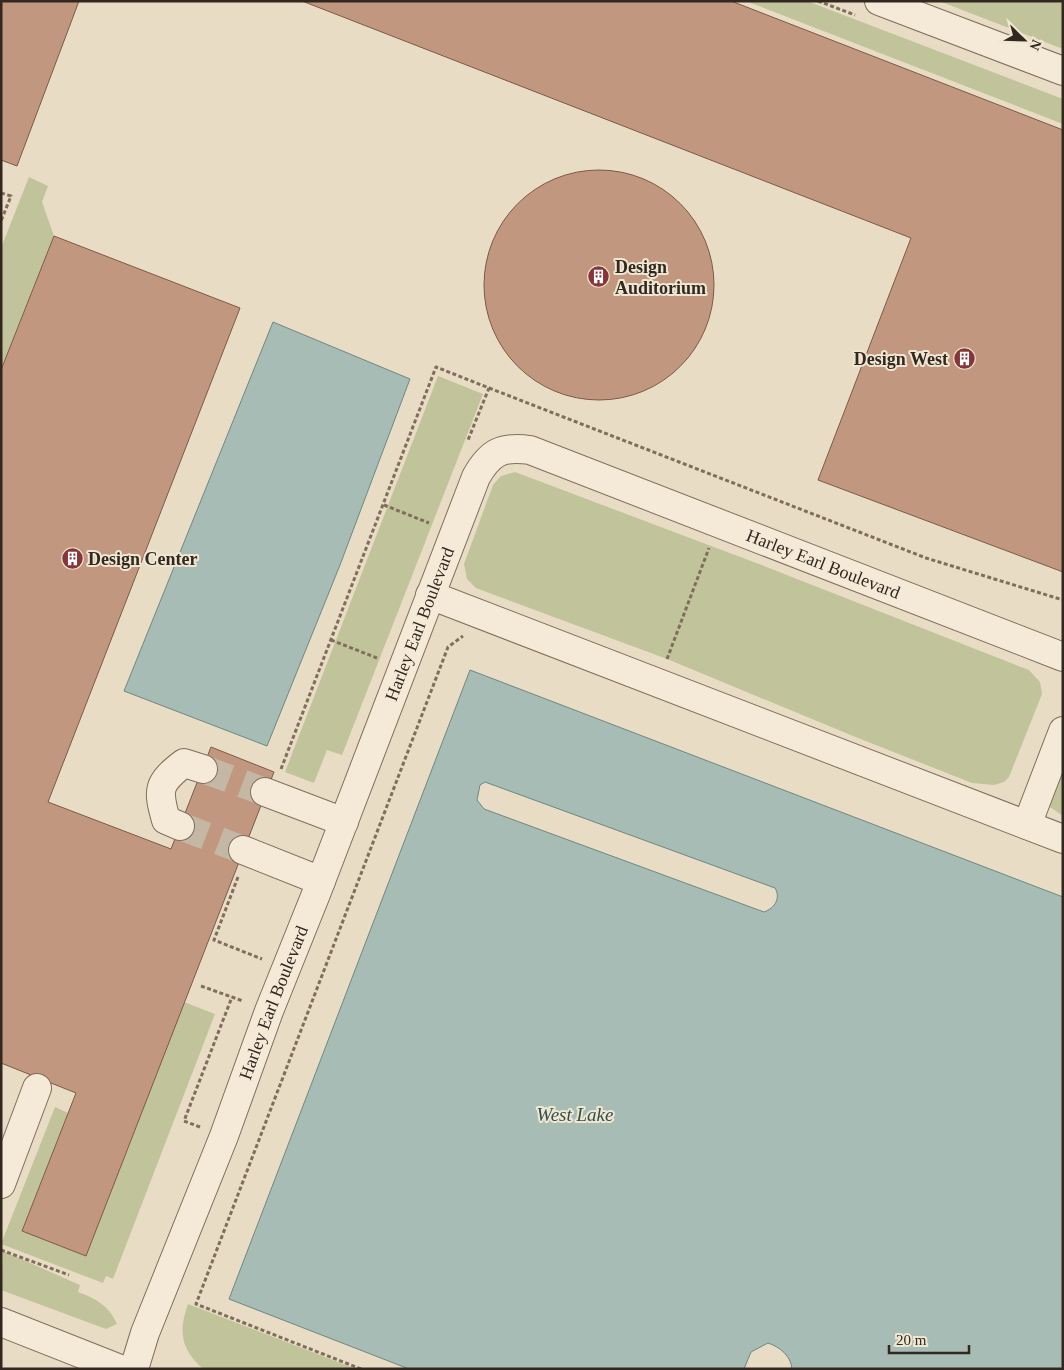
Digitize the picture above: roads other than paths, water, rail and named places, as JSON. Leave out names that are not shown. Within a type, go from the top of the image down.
[{"type":"lane","points":[[879,1],[1063,71]]},
{"type":"lane","name":"Harley Earl Boulevard","points":[[134,1369],[149,1324],[224,1136],[269,1011],[344,822],[476,477],[484,463],[496,452],[513,447],[530,450],[728,525],[1063,657]]},
{"type":"lane","points":[[430,595],[1063,840]]},
{"type":"lane","points":[[1027,825],[1063,731]]},
{"type":"lane","points":[[180,826],[166,820],[161,802],[161,785],[170,774],[184,763],[202,769]]},
{"type":"lane","points":[[268,794],[344,822]]},
{"type":"lane","points":[[246,851],[321,881]]},
{"type":"lane","points":[[1,1184],[37,1088]]},
{"type":"lane","points":[[1,1322],[120,1369]]},
{"type":"water","points":[[273,322],[410,379],[340,565],[267,746],[124,691]]},
{"type":"water","name":"West Lake","points":[[470,670],[1063,897],[1063,1369],[792,1369],[790,1360],[784,1353],[768,1343],[751,1352],[744,1369],[409,1369],[229,1299]],"holes":[[[485,782],[775,888],[777,892],[776,902],[764,912],[484,809],[477,800],[480,785]]]},
{"type":"tunnel","points":[[203,769],[265,792]]},
{"type":"tunnel","points":[[180,826],[243,850]]},
{"type":"place","name":"Design Auditorium","points":[[599,277]]},
{"type":"place","name":"Design West","points":[[964,359]]},
{"type":"place","name":"Design Center","points":[[72,559]]}]
